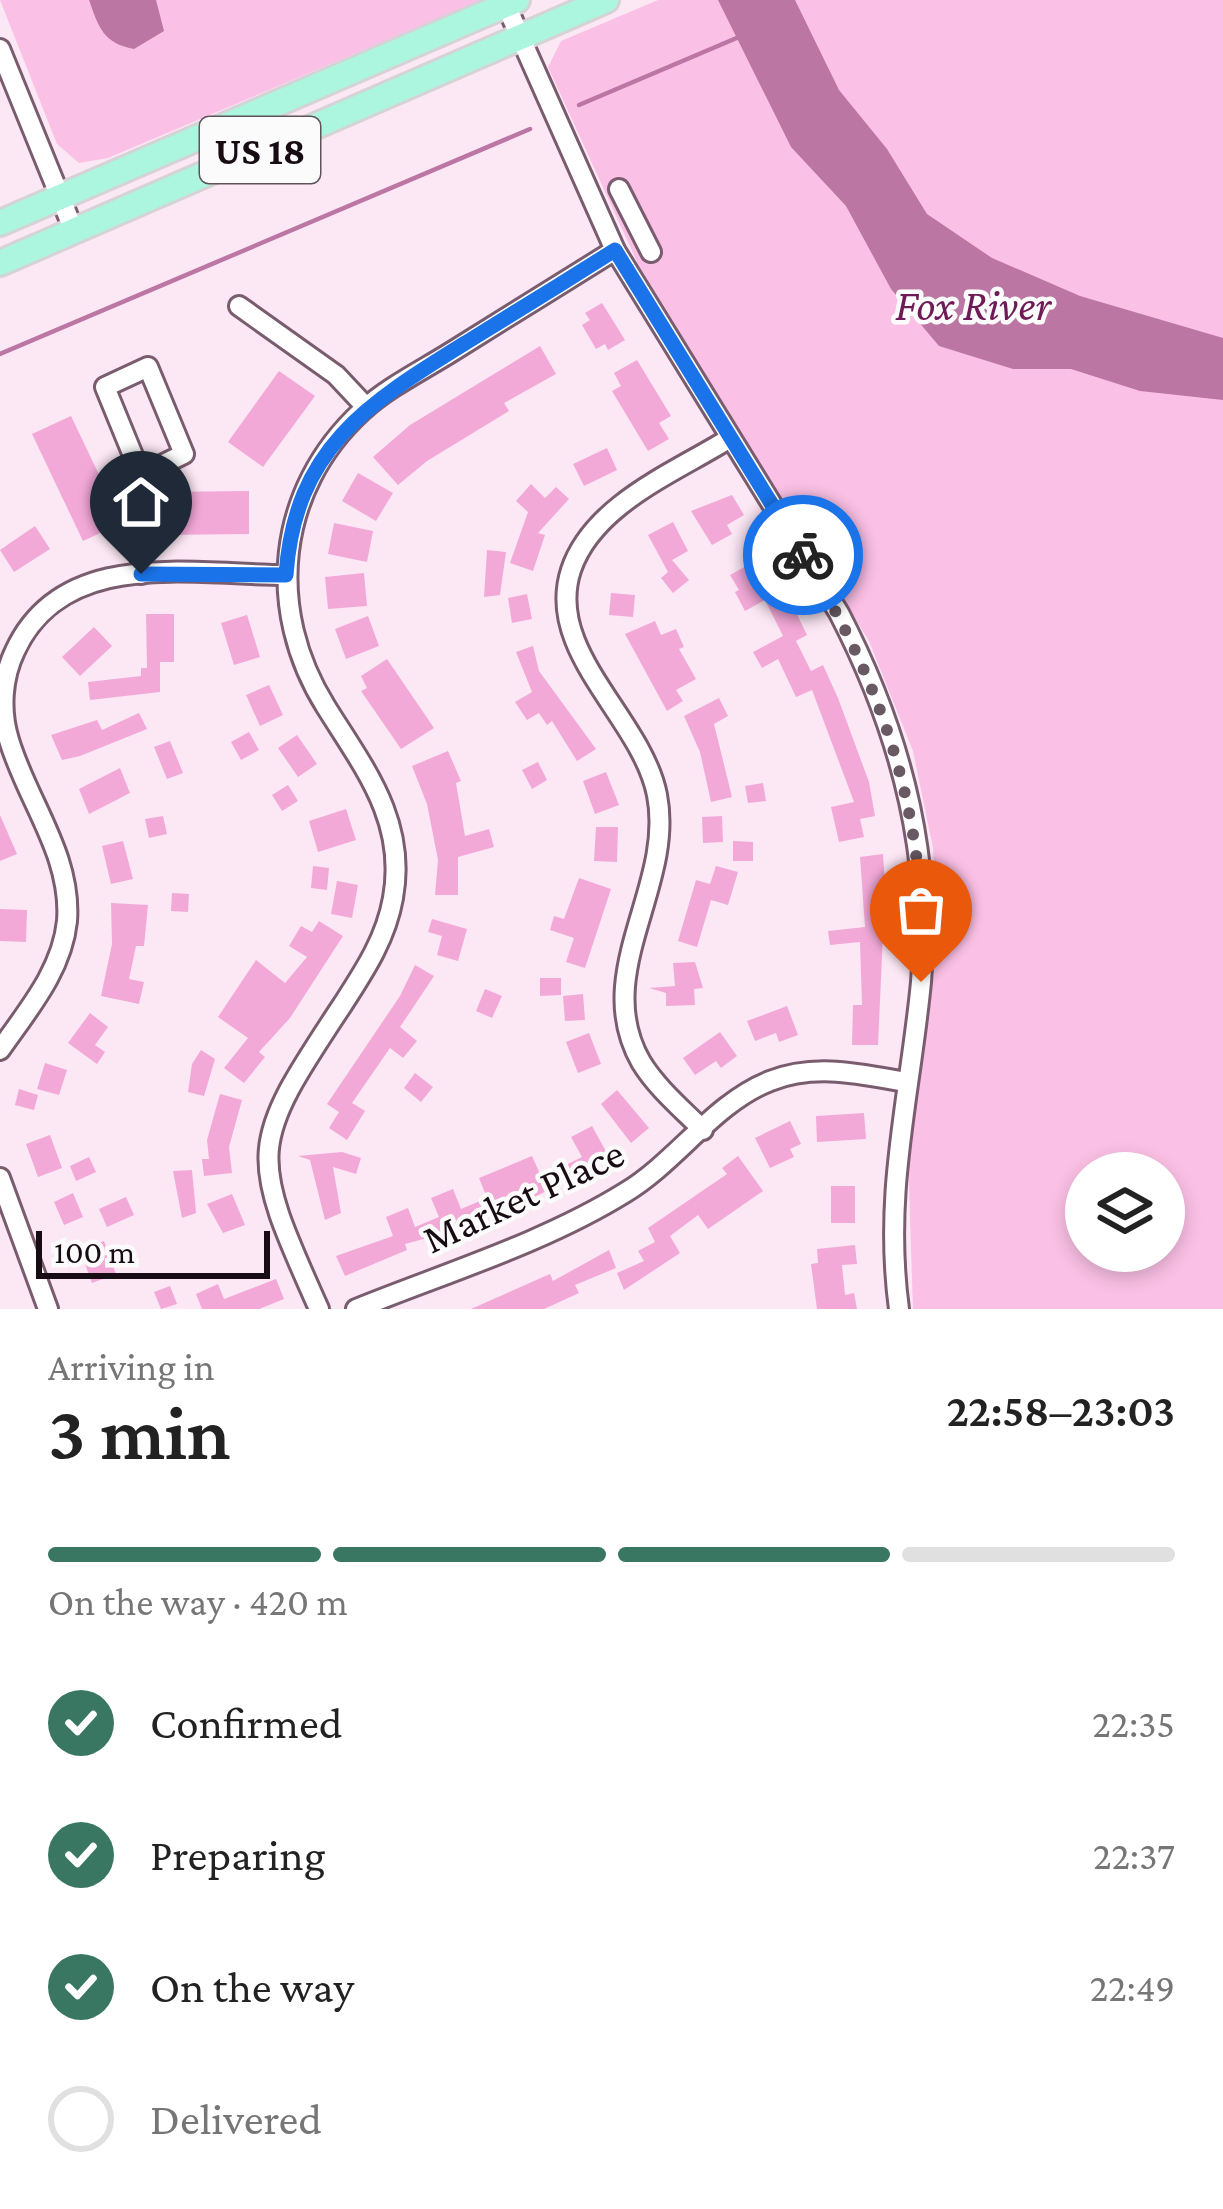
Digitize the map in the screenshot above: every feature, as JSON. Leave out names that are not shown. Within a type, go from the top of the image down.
[{"type":"main road","name":"US 18","points":[[0,263],[606,0]]},
{"type":"main road","name":"US 18","points":[[0,223],[512,2]]},
{"type":"street","points":[[512,2],[520,37],[611,242],[847,628],[902,764],[915,827],[923,936],[893,1174],[899,1309]]},
{"type":"street","points":[[0,49],[74,231]]},
{"type":"street","points":[[619,189],[651,252]]},
{"type":"street","points":[[319,1309],[269,1185],[269,1128],[285,1092],[377,950],[394,898],[395,851],[383,799],[300,659],[286,575],[288,544],[311,477],[366,407],[635,222]]},
{"type":"street","points":[[239,306],[336,375],[366,407]]},
{"type":"street","points":[[141,475],[184,454],[148,367],[105,387],[141,475],[141,574]]},
{"type":"street","points":[[703,1130],[648,1072],[625,1019],[626,964],[660,840],[657,796],[638,739],[580,652],[569,622],[568,583],[583,544],[611,512],[730,438]]},
{"type":"street","points":[[0,1050],[50,975],[67,924],[60,862],[9,742],[3,696],[11,659],[31,622],[64,593],[104,577],[286,575]]},
{"type":"street","name":"Market Place","points":[[356,1309],[593,1210],[666,1164],[746,1094],[791,1074],[841,1071],[906,1082]]},
{"type":"street","points":[[0,1178],[48,1309]]},
{"type":"shaded area","points":[[0,0],[482,0],[108,158],[79,163],[57,144]]},
{"type":"shaded area","points":[[658,0],[1223,0],[1223,1309],[913,1309],[908,1156],[938,944],[933,848],[913,751],[869,641],[638,264],[548,67],[561,41]]},
{"type":"water","points":[[89,0],[156,0],[164,31],[134,49],[115,43],[104,33]]},
{"type":"water","name":"Fox River","points":[[718,0],[795,0],[839,90],[887,149],[927,214],[992,258],[1080,296],[1223,338],[1223,400],[1140,391],[1071,369],[1013,369],[939,346],[891,289],[846,206],[791,147]]},
{"type":"building","points":[[602,303],[625,340],[608,350],[605,344],[596,349],[582,325],[590,320],[585,313]]},
{"type":"building","points":[[540,346],[556,374],[504,403],[509,411],[427,461],[398,485],[373,457],[410,425]]},
{"type":"building","points":[[637,360],[671,416],[659,423],[669,439],[648,451],[612,391],[621,386],[614,373]]},
{"type":"building","points":[[279,371],[315,396],[263,467],[228,442]]},
{"type":"building","points":[[71,416],[122,523],[83,541],[32,434]]},
{"type":"building","points":[[607,448],[617,470],[584,486],[573,464]]},
{"type":"building","points":[[358,473],[393,493],[376,521],[342,501]]},
{"type":"building","points":[[531,484],[545,498],[556,487],[569,499],[538,533],[545,535],[533,571],[510,563],[528,512],[516,501]]},
{"type":"building","points":[[249,491],[249,534],[162,535],[162,492]]},
{"type":"building","points":[[732,495],[744,515],[727,525],[732,534],[712,545],[691,511]]},
{"type":"building","points":[[673,522],[688,551],[672,560],[689,580],[673,593],[661,578],[668,572],[648,535]]},
{"type":"building","points":[[334,523],[373,531],[367,562],[328,554]]},
{"type":"building","points":[[35,526],[50,549],[14,572],[0,550]]},
{"type":"building","points":[[487,550],[506,552],[500,595],[484,597]]},
{"type":"building","points":[[748,565],[756,578],[768,572],[793,606],[807,635],[796,641],[811,671],[823,665],[838,698],[869,782],[875,816],[860,819],[864,837],[839,842],[831,807],[854,802],[812,690],[796,697],[778,659],[762,668],[753,652],[783,636],[765,600],[745,611],[735,592],[739,590],[730,575]]},
{"type":"building","points":[[364,573],[367,606],[328,609],[325,577]]},
{"type":"building","points":[[611,593],[635,595],[633,617],[609,615]]},
{"type":"building","points":[[527,594],[532,619],[512,623],[508,598]]},
{"type":"building","points":[[146,614],[174,614],[174,662],[160,662],[160,692],[90,700],[88,682],[141,676],[141,668],[147,668]]},
{"type":"building","points":[[247,615],[260,657],[234,665],[221,623]]},
{"type":"building","points":[[368,616],[379,646],[346,659],[335,629]]},
{"type":"building","points":[[655,621],[661,635],[676,629],[684,647],[679,649],[696,679],[676,690],[683,701],[667,711],[625,634]]},
{"type":"building","points":[[94,627],[112,646],[80,676],[62,657]]},
{"type":"building","points":[[533,646],[539,671],[596,749],[577,761],[552,721],[547,725],[539,713],[527,720],[515,702],[532,692],[516,652]]},
{"type":"building","points":[[387,659],[434,728],[401,749],[361,691],[367,688],[361,676]]},
{"type":"building","points":[[269,685],[283,715],[260,726],[246,695]]},
{"type":"building","points":[[719,698],[728,716],[714,724],[732,797],[711,802],[700,752],[684,716]]},
{"type":"building","points":[[139,713],[147,729],[80,756],[62,760],[51,735],[97,720],[102,730]]},
{"type":"building","points":[[249,732],[259,750],[241,760],[231,742]]},
{"type":"building","points":[[297,735],[317,764],[298,777],[278,748]]},
{"type":"building","points":[[170,741],[183,773],[167,779],[154,747]]},
{"type":"building","points":[[448,751],[461,781],[456,783],[465,836],[489,829],[494,847],[458,857],[458,895],[435,895],[438,860],[427,804],[412,766]]},
{"type":"building","points":[[538,762],[547,780],[532,789],[522,770]]},
{"type":"building","points":[[120,768],[130,793],[89,814],[79,789]]},
{"type":"building","points":[[606,772],[619,805],[595,814],[583,781]]},
{"type":"building","points":[[763,783],[766,801],[748,803],[745,786]]},
{"type":"building","points":[[288,785],[298,801],[282,811],[272,795]]},
{"type":"building","points":[[346,809],[356,840],[318,852],[309,821]]},
{"type":"building","points":[[0,815],[17,854],[0,861]]},
{"type":"building","points":[[163,816],[167,834],[149,838],[145,819]]},
{"type":"building","points":[[722,816],[723,842],[703,843],[702,817]]},
{"type":"building","points":[[596,827],[618,827],[617,862],[594,861]]},
{"type":"building","points":[[123,841],[133,879],[111,884],[102,846]]},
{"type":"building","points":[[733,841],[753,842],[753,861],[733,861]]},
{"type":"building","points":[[883,854],[888,934],[883,934],[878,1045],[852,1045],[853,1005],[862,1005],[860,942],[830,945],[828,931],[865,927],[860,857]]},
{"type":"building","points":[[313,866],[329,868],[327,890],[311,888]]},
{"type":"building","points":[[716,866],[738,872],[728,905],[711,900],[697,947],[678,941],[696,880],[710,884]]},
{"type":"building","points":[[579,878],[611,889],[585,968],[566,962],[574,938],[550,930],[554,916],[564,919]]},
{"type":"building","points":[[337,881],[358,885],[352,918],[331,914]]},
{"type":"building","points":[[172,893],[189,894],[188,912],[171,911]]},
{"type":"building","points":[[111,903],[148,905],[144,946],[136,946],[129,979],[144,982],[139,1004],[101,996],[112,944]]},
{"type":"building","points":[[0,909],[27,910],[26,942],[0,941]]},
{"type":"building","points":[[432,919],[467,929],[458,961],[437,955],[442,936],[428,932]]},
{"type":"building","points":[[319,921],[343,936],[290,1018],[259,1052],[265,1057],[244,1083],[224,1068],[248,1038],[218,1017],[256,960],[285,983],[307,957],[289,946],[301,926],[312,932]]},
{"type":"building","points":[[695,962],[703,988],[694,989],[695,1005],[666,1006],[666,993],[649,988],[675,986],[673,963]]},
{"type":"building","points":[[415,965],[434,976],[400,1027],[417,1041],[403,1058],[390,1048],[352,1103],[365,1111],[347,1140],[329,1128],[339,1112],[327,1104],[400,996]]},
{"type":"building","points":[[540,978],[561,978],[561,995],[540,996]]},
{"type":"building","points":[[485,989],[502,996],[492,1018],[476,1011]]},
{"type":"building","points":[[583,994],[585,1020],[565,1021],[563,996]]},
{"type":"building","points":[[787,1006],[798,1035],[779,1042],[776,1033],[755,1041],[747,1021]]},
{"type":"building","points":[[90,1013],[108,1027],[95,1045],[105,1052],[97,1064],[68,1043]]},
{"type":"building","points":[[720,1032],[737,1056],[721,1068],[716,1061],[695,1075],[683,1058]]},
{"type":"building","points":[[589,1033],[601,1064],[578,1073],[566,1042]]},
{"type":"building","points":[[201,1050],[215,1059],[204,1096],[188,1092],[192,1064]]},
{"type":"building","points":[[45,1063],[67,1070],[59,1095],[37,1089]]},
{"type":"building","points":[[415,1073],[433,1087],[421,1102],[404,1088]]},
{"type":"building","points":[[19,1089],[38,1095],[34,1110],[15,1105]]},
{"type":"building","points":[[617,1090],[649,1128],[631,1143],[601,1104]]},
{"type":"building","points":[[220,1094],[242,1100],[229,1147],[232,1173],[204,1176],[202,1159],[209,1159],[207,1140]]},
{"type":"building","points":[[864,1113],[866,1139],[817,1142],[816,1116]]},
{"type":"building","points":[[790,1121],[801,1144],[790,1149],[794,1157],[770,1168],[755,1138]]},
{"type":"building","points":[[592,1126],[608,1155],[594,1163],[597,1167],[528,1200],[526,1195],[499,1206],[501,1211],[451,1226],[453,1231],[405,1244],[407,1250],[345,1276],[336,1256],[393,1236],[386,1217],[408,1208],[415,1227],[439,1217],[431,1198],[453,1189],[461,1209],[487,1198],[479,1178],[532,1156],[540,1174],[556,1170],[582,1157],[571,1137]]},
{"type":"building","points":[[50,1135],[62,1168],[38,1177],[26,1144]]},
{"type":"building","points":[[342,1152],[361,1158],[356,1174],[333,1167],[341,1213],[325,1220],[310,1160],[298,1156]]},
{"type":"building","points":[[738,1156],[763,1191],[708,1229],[698,1215],[670,1236],[680,1253],[624,1290],[617,1273],[644,1261],[638,1251],[655,1242],[648,1228],[727,1174],[722,1168]]},
{"type":"building","points":[[89,1157],[96,1172],[76,1181],[70,1166]]},
{"type":"building","points":[[192,1170],[196,1213],[182,1218],[173,1171]]},
{"type":"building","points":[[831,1186],[855,1186],[855,1223],[831,1223]]},
{"type":"building","points":[[73,1193],[83,1217],[64,1225],[54,1202]]},
{"type":"building","points":[[232,1194],[245,1225],[223,1233],[207,1204]]},
{"type":"building","points":[[126,1197],[134,1215],[107,1227],[99,1209]]},
{"type":"building","points":[[104,1241],[116,1274],[92,1283],[80,1250]]},
{"type":"building","points":[[855,1245],[857,1264],[842,1265],[845,1295],[854,1293],[857,1309],[817,1309],[811,1264],[818,1263],[817,1249]]},
{"type":"building","points":[[609,1250],[616,1268],[575,1285],[579,1293],[544,1309],[471,1309],[550,1274],[553,1281]]},
{"type":"building","points":[[276,1279],[284,1299],[259,1309],[202,1309],[196,1294],[218,1284],[224,1299]]},
{"type":"building","points":[[170,1286],[177,1304],[161,1309],[154,1292]]},
{"type":"waterway","points":[[579,105],[739,37]]},
{"type":"waterway","points":[[0,354],[530,129]]},
{"type":"way so far","points":[[803,555],[864,661],[902,764],[922,885],[921,982]]},
{"type":"route","points":[[141,574],[286,575],[295,516],[311,477],[325,452],[366,407],[615,250],[803,555]]}]
